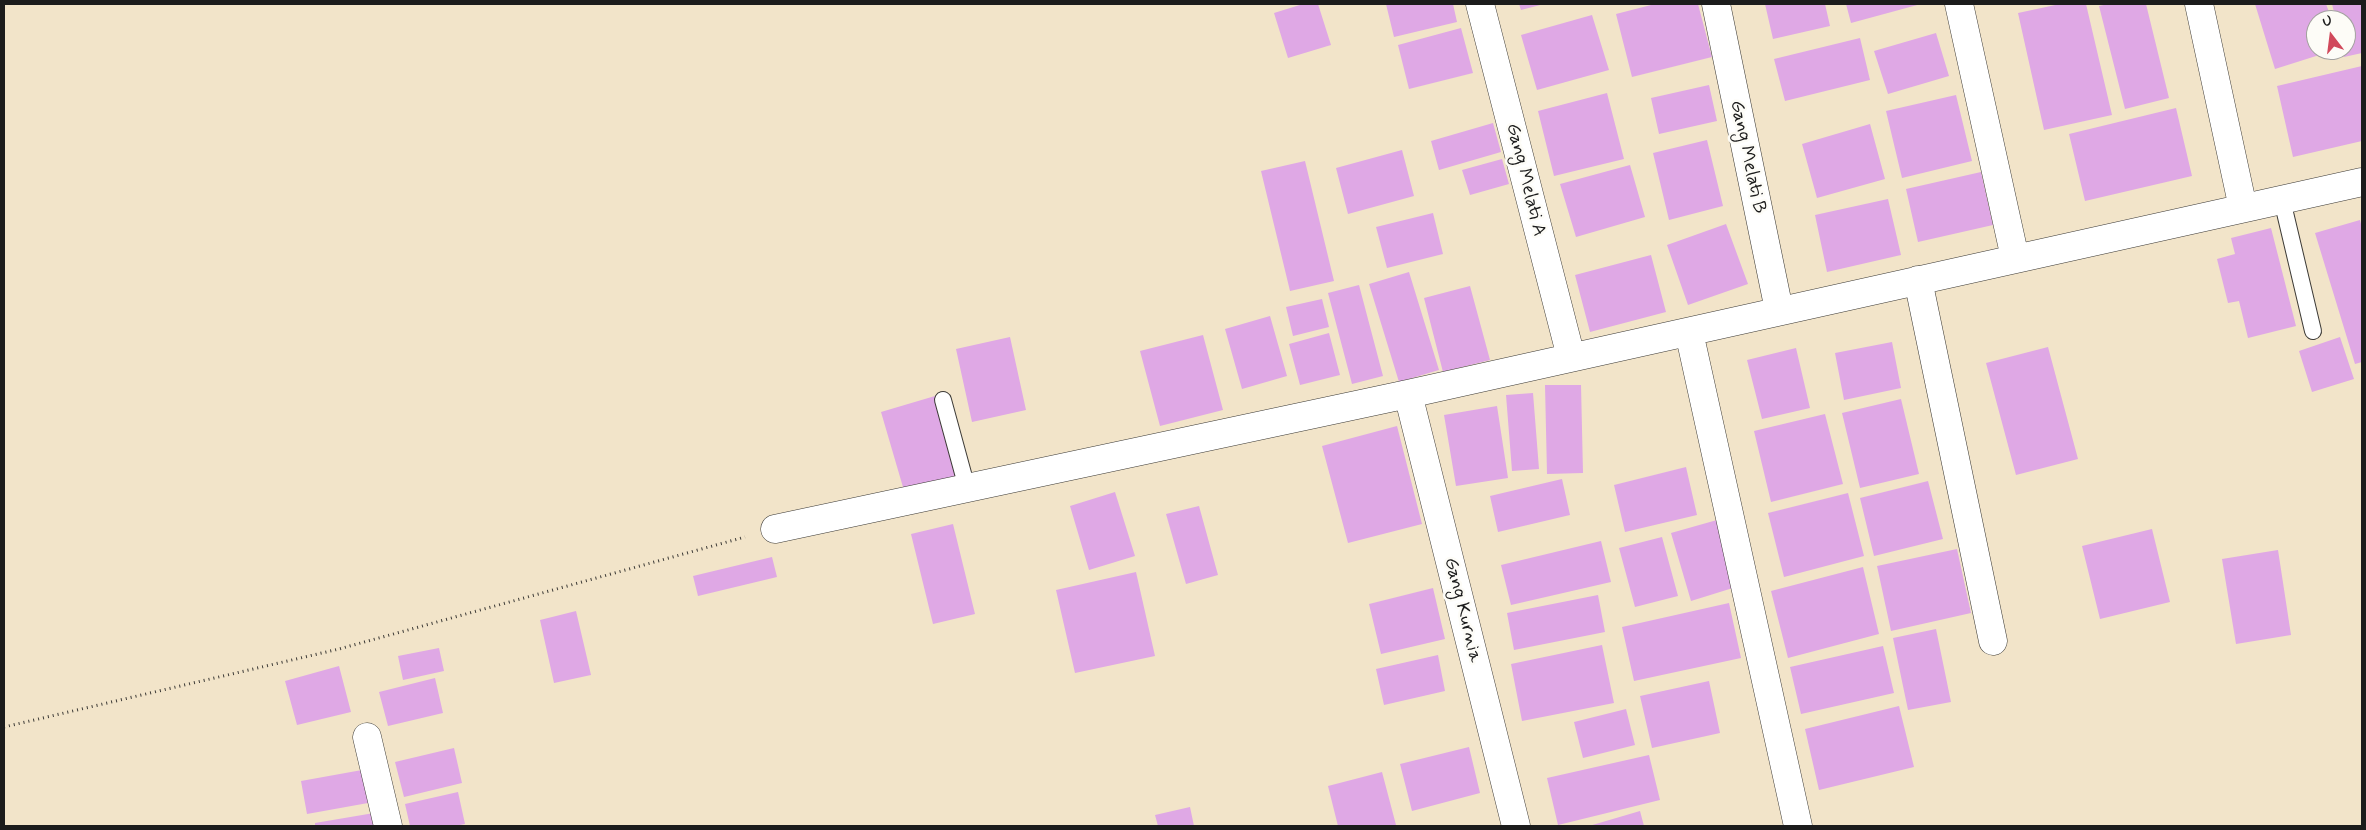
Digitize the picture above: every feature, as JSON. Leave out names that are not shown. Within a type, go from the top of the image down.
[{"type":"street","name":"Gang Melati A","points":[[1480,4],[1571,357]]},
{"type":"street","name":"Gang Melati B","points":[[1716,4],[1779,310]]},
{"type":"street","points":[[1959,4],[2014,258]]},
{"type":"street","points":[[2199,4],[2242,208]]},
{"type":"street","points":[[774,529],[1408,394],[1689,332],[1779,310],[2362,182]]},
{"type":"street","points":[[1918,280],[1993,641]]},
{"type":"street","points":[[1689,332],[1798,826]]},
{"type":"street","name":"Gang Kurnia","points":[[1408,394],[1516,826]]},
{"type":"street","points":[[367,737],[388,826]]},
{"type":"lane","points":[[2282,200],[2313,331]]},
{"type":"lane","points":[[943,400],[967,488]]},
{"type":"path","points":[[4,727],[339,649],[774,529]]},
{"type":"building","points":[[1303,4],[1318,4],[1331,45],[1288,58],[1274,13]]},
{"type":"building","points":[[1386,4],[1453,4],[1457,22],[1394,37]]},
{"type":"building","points":[[1519,4],[1544,4],[1521,10]]},
{"type":"building","points":[[1655,4],[1698,4],[1712,57],[1632,77],[1616,14]]},
{"type":"building","points":[[1765,4],[1825,4],[1830,26],[1773,39]]},
{"type":"building","points":[[1846,4],[1921,4],[1851,23]]},
{"type":"building","points":[[2060,4],[2086,4],[2112,115],[2044,130],[2018,13]]},
{"type":"building","points":[[2108,4],[2146,4],[2169,98],[2125,109],[2099,6]]},
{"type":"building","points":[[2255,4],[2326,4],[2328,10],[2306,10],[2306,59],[2275,69]]},
{"type":"building","points":[[2332,4],[2362,4],[2362,53],[2356,54],[2356,10],[2334,10]]},
{"type":"building","points":[[1592,15],[1609,70],[1537,90],[1521,35]]},
{"type":"building","points":[[1461,28],[1473,73],[1409,89],[1398,45]]},
{"type":"building","points":[[1936,33],[1949,76],[1888,94],[1874,51]]},
{"type":"building","points":[[1860,38],[1870,80],[1785,101],[1774,59]]},
{"type":"building","points":[[2362,66],[2362,141],[2293,157],[2277,86]]},
{"type":"building","points":[[1709,85],[1717,121],[1659,134],[1651,98]]},
{"type":"building","points":[[1607,93],[1624,159],[1554,176],[1538,111]]},
{"type":"building","points":[[1956,95],[1972,161],[1902,178],[1886,111]]},
{"type":"building","points":[[2176,108],[2192,176],[2085,201],[2069,134]]},
{"type":"building","points":[[1493,123],[1501,152],[1439,170],[1431,141]]},
{"type":"building","points":[[1870,124],[1885,179],[1817,198],[1802,144]]},
{"type":"building","points":[[1707,140],[1723,206],[1669,220],[1653,153]]},
{"type":"building","points":[[1402,150],[1414,196],[1348,214],[1336,168]]},
{"type":"building","points":[[1502,159],[1509,184],[1470,195],[1462,170]]},
{"type":"building","points":[[1305,161],[1334,281],[1290,291],[1261,171]]},
{"type":"building","points":[[1630,165],[1645,217],[1576,237],[1560,184]]},
{"type":"building","points":[[1981,172],[1993,225],[1918,242],[1906,189]]},
{"type":"building","points":[[1888,199],[1901,255],[1827,272],[1815,215]]},
{"type":"building","points":[[1433,213],[1443,254],[1387,268],[1376,227]]},
{"type":"building","points":[[2360,220],[2362,228],[2362,362],[2355,364],[2315,233]]},
{"type":"building","points":[[1726,224],[1748,284],[1688,305],[1667,245]]},
{"type":"building","points":[[2271,228],[2296,326],[2248,338],[2239,301],[2228,303],[2217,259],[2235,254],[2231,238]]},
{"type":"building","points":[[1651,255],[1666,312],[1590,332],[1575,275]]},
{"type":"building","points":[[1409,272],[1439,370],[1399,382],[1369,284]]},
{"type":"building","points":[[1359,285],[1383,376],[1352,384],[1328,293]]},
{"type":"building","points":[[1470,286],[1490,360],[1443,372],[1424,298]]},
{"type":"building","points":[[1322,299],[1329,327],[1293,336],[1286,307]]},
{"type":"building","points":[[1270,316],[1287,376],[1242,389],[1225,329]]},
{"type":"building","points":[[1329,333],[1340,375],[1300,385],[1289,344]]},
{"type":"building","points":[[1203,335],[1223,410],[1160,426],[1140,351]]},
{"type":"building","points":[[1010,337],[1026,410],[972,422],[956,349]]},
{"type":"building","points":[[2340,337],[2354,379],[2312,392],[2299,351]]},
{"type":"building","points":[[1892,342],[1901,388],[1844,400],[1835,353]]},
{"type":"building","points":[[2048,347],[2078,459],[2016,475],[1986,363]]},
{"type":"building","points":[[1796,348],[1810,408],[1762,419],[1747,360]]},
{"type":"building","points":[[1545,385],[1581,385],[1583,473],[1547,474]]},
{"type":"building","points":[[1533,393],[1539,469],[1512,471],[1506,395]]},
{"type":"building","points":[[935,396],[960,478],[905,494],[881,412]]},
{"type":"building","points":[[1901,399],[1919,474],[1860,488],[1842,413]]},
{"type":"building","points":[[1497,406],[1508,478],[1456,486],[1444,415]]},
{"type":"building","points":[[1825,414],[1843,484],[1771,502],[1754,431]]},
{"type":"building","points":[[1397,426],[1422,524],[1348,543],[1322,446]]},
{"type":"building","points":[[1686,467],[1697,515],[1625,532],[1614,485]]},
{"type":"building","points":[[1562,479],[1570,515],[1498,532],[1490,496]]},
{"type":"building","points":[[1928,481],[1943,539],[1874,556],[1860,498]]},
{"type":"building","points":[[1115,492],[1135,556],[1089,570],[1070,506]]},
{"type":"building","points":[[1848,493],[1864,556],[1784,577],[1768,513]]},
{"type":"building","points":[[1199,506],[1218,575],[1186,584],[1166,514]]},
{"type":"building","points":[[1717,520],[1736,587],[1691,601],[1671,533]]},
{"type":"building","points":[[953,524],[975,614],[933,624],[911,534]]},
{"type":"building","points":[[2152,529],[2170,602],[2100,619],[2082,546]]},
{"type":"building","points":[[1662,537],[1678,596],[1635,607],[1619,548]]},
{"type":"building","points":[[1601,541],[1611,582],[1511,605],[1501,565]]},
{"type":"building","points":[[1957,549],[1971,613],[1891,631],[1877,566]]},
{"type":"building","points":[[2278,550],[2291,635],[2236,644],[2222,559]]},
{"type":"building","points":[[772,557],[777,577],[698,596],[693,576]]},
{"type":"building","points":[[1863,567],[1879,634],[1788,658],[1771,591]]},
{"type":"building","points":[[1136,572],[1155,656],[1075,673],[1056,590]]},
{"type":"building","points":[[1433,588],[1445,639],[1381,654],[1369,604]]},
{"type":"building","points":[[1598,595],[1605,632],[1514,650],[1507,613]]},
{"type":"building","points":[[1729,603],[1741,658],[1634,681],[1622,627]]},
{"type":"building","points":[[576,611],[591,675],[554,683],[540,620]]},
{"type":"building","points":[[1936,629],[1951,702],[1908,710],[1893,638]]},
{"type":"building","points":[[1602,645],[1614,703],[1522,721],[1511,664]]},
{"type":"building","points":[[1883,646],[1894,693],[1801,714],[1790,667]]},
{"type":"building","points":[[439,648],[444,671],[403,680],[398,656]]},
{"type":"building","points":[[1438,655],[1445,691],[1384,705],[1376,669]]},
{"type":"building","points":[[339,666],[351,712],[297,725],[285,681]]},
{"type":"building","points":[[435,678],[443,713],[388,726],[379,692]]},
{"type":"building","points":[[1709,681],[1720,733],[1652,748],[1640,696]]},
{"type":"building","points":[[1899,706],[1914,767],[1819,790],[1805,729]]},
{"type":"building","points":[[1626,709],[1635,745],[1583,758],[1574,722]]},
{"type":"building","points":[[1469,747],[1480,793],[1412,811],[1400,764]]},
{"type":"building","points":[[454,748],[462,783],[404,797],[395,762]]},
{"type":"building","points":[[1649,755],[1660,800],[1558,825],[1547,778]]},
{"type":"building","points":[[362,770],[368,803],[307,814],[301,781]]},
{"type":"building","points":[[1382,772],[1396,825],[1338,826],[1328,786]]},
{"type":"building","points":[[458,792],[465,824],[455,826],[410,826],[405,804]]},
{"type":"building","points":[[1190,807],[1194,826],[1158,826],[1155,815]]},
{"type":"building","points":[[1640,811],[1644,826],[1589,826]]},
{"type":"building","points":[[374,813],[377,826],[315,826],[315,823]]}]
